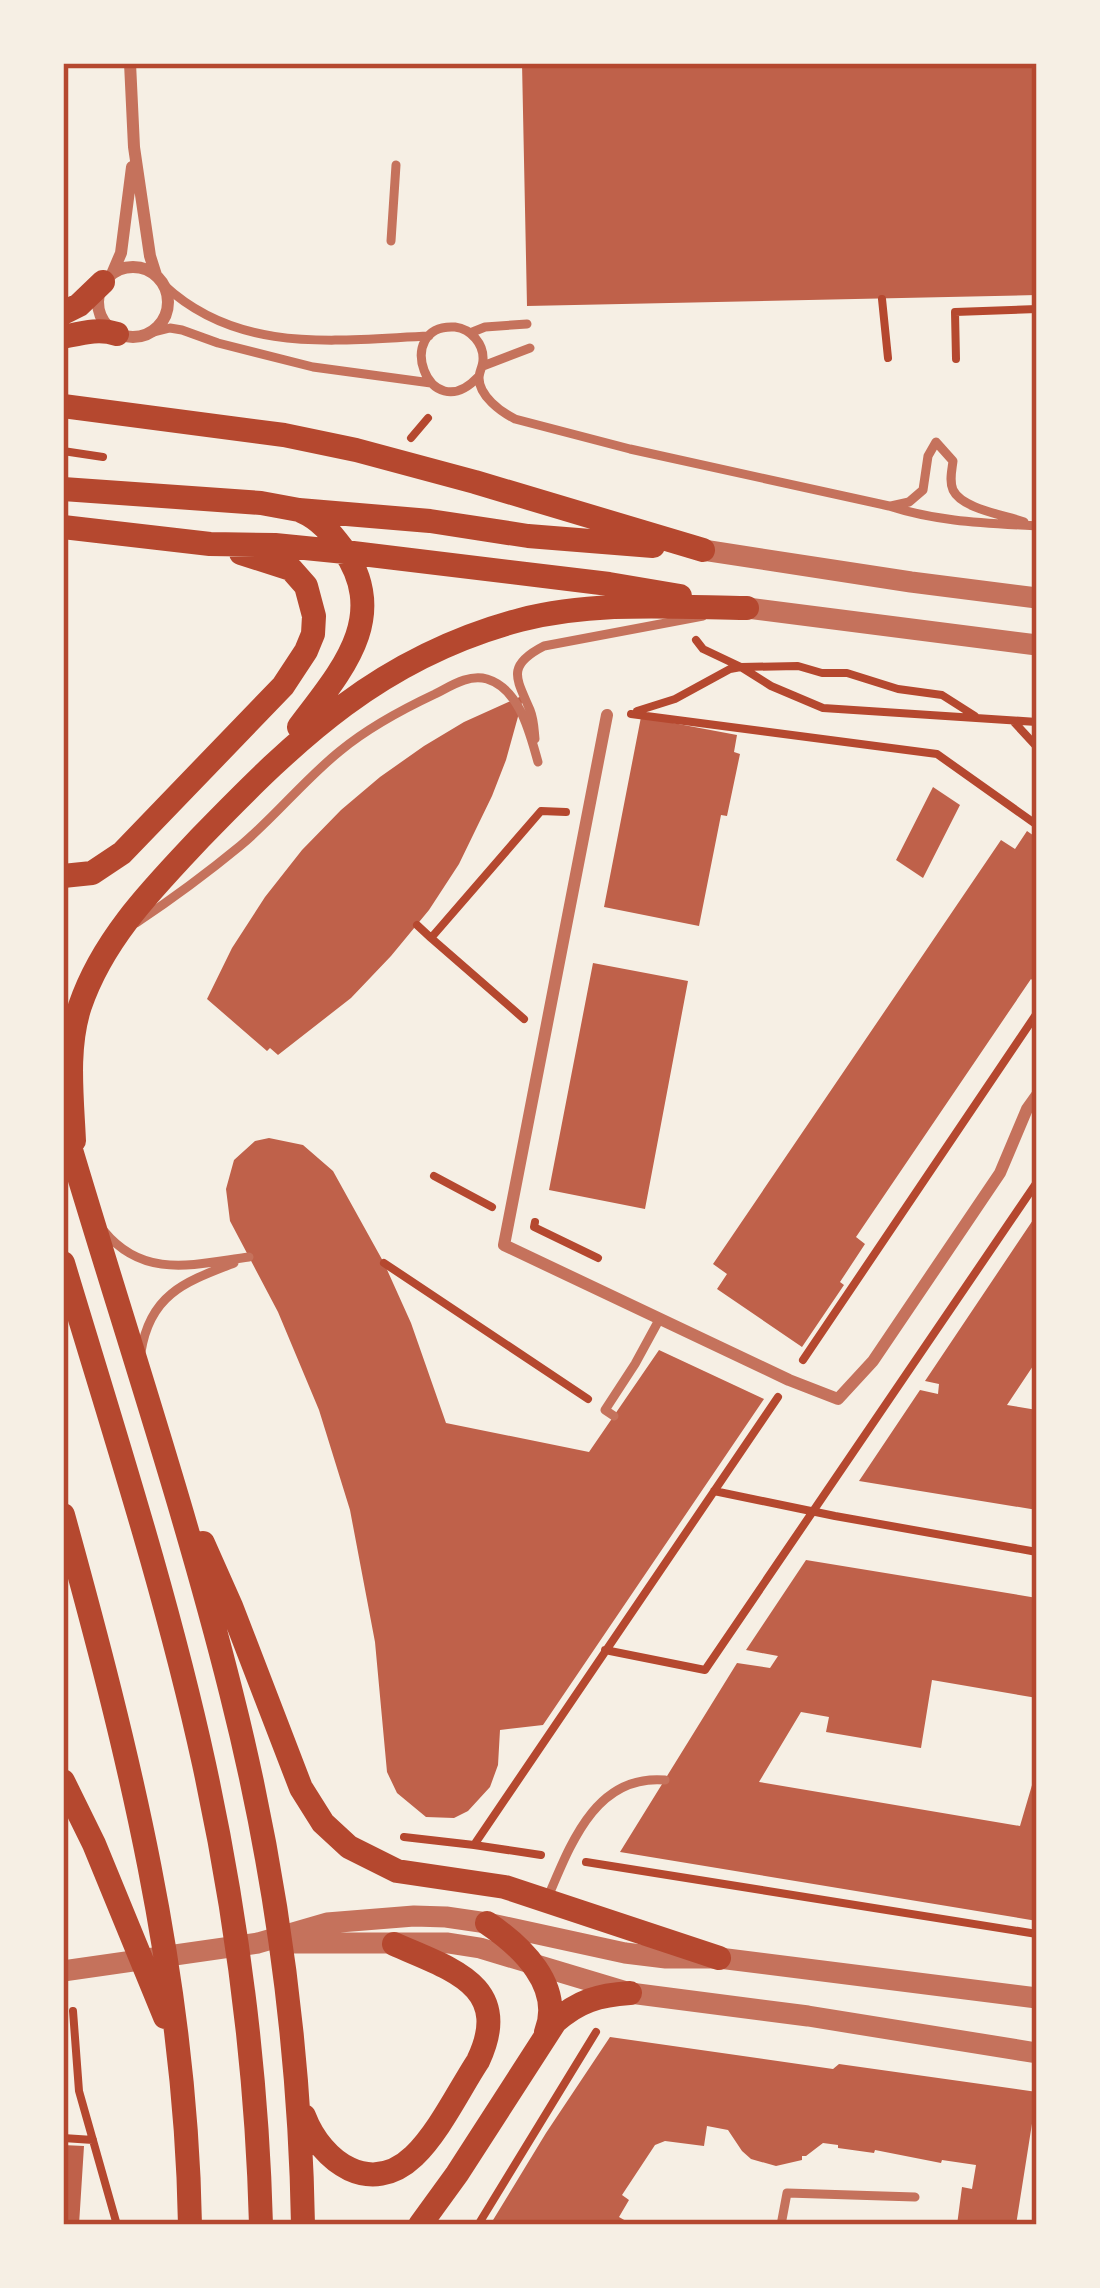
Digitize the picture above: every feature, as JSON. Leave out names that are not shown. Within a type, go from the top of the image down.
[{"type":"main road","points":[[63,313],[80,305],[107,278]]},
{"type":"main road","points":[[63,337],[106,330],[117,334]]},
{"type":"main road","points":[[63,406],[284,435],[356,450],[703,550]]},
{"type":"main road","points":[[63,475],[155,494]]},
{"type":"main road","points":[[63,489],[261,502],[528,536],[703,550]]},
{"type":"main road","points":[[274,761],[346,663],[361,628],[358,575],[331,533],[299,510]]},
{"type":"main road","points":[[63,527],[210,544],[345,552],[609,584],[747,608]]},
{"type":"main road","points":[[63,877],[92,873],[122,854],[283,686],[306,651],[314,616],[312,600],[298,575],[282,565],[210,544]]},
{"type":"main road","points":[[74,1162],[74,1032],[89,984],[116,936],[157,883],[274,761],[326,717],[431,652],[547,614],[603,607],[747,608]]},
{"type":"main road","points":[[63,1124],[232,1693],[274,1897],[286,1983],[298,2101],[303,2225]]},
{"type":"main road","points":[[63,1264],[149,1553],[219,1838],[244,1992],[261,2225]]},
{"type":"main road","points":[[164,1453],[231,1606],[301,1788],[323,1822],[349,1846],[397,1871],[505,1887],[719,1958]]},
{"type":"main road","points":[[63,1515],[148,1849],[166,2005]]},
{"type":"main road","points":[[64,1784],[166,2005],[178,2047],[190,2225]]},
{"type":"main road","points":[[487,1923],[533,1962],[551,2010],[547,2032]]},
{"type":"main road","points":[[298,2101],[308,2126],[342,2167],[358,2173],[387,2171],[413,2157],[425,2143],[478,2061],[488,2029],[488,2013],[478,1989],[454,1970],[394,1944]]},
{"type":"main road","points":[[420,2225],[547,2032],[591,1998],[630,1993]]},
{"type":"street","points":[[130,63],[134,148],[150,256],[167,295],[165,317],[150,333],[128,337],[107,327],[100,317],[98,293],[121,253],[134,148]]},
{"type":"street","points":[[107,278],[122,268],[134,267],[160,280]]},
{"type":"street","points":[[703,550],[1037,598]]},
{"type":"street","points":[[747,608],[1037,645]]},
{"type":"street","points":[[607,715],[504,1245],[838,1399],[873,1361],[1000,1173],[1037,1095]]},
{"type":"street","points":[[63,1971],[258,1943],[327,1923],[414,1916],[487,1923],[625,1953],[719,1958],[1037,1998]]},
{"type":"street","points":[[258,1943],[448,1943],[533,1962],[630,1993],[1037,2053]]},
{"type":"lane","points":[[391,241],[396,165]]},
{"type":"lane","points":[[160,280],[200,312],[286,339],[429,336],[458,327],[479,342],[489,399],[515,419],[918,515],[1036,526]]},
{"type":"lane","points":[[470,333],[527,324]]},
{"type":"lane","points":[[150,333],[182,330],[313,367],[431,383]]},
{"type":"lane","points":[[429,336],[421,365],[431,383],[456,390],[465,388],[481,371],[530,347]]},
{"type":"lane","points":[[890,506],[909,502],[923,490],[928,456],[936,442],[953,460],[953,491],[964,503],[1036,526]]},
{"type":"lane","points":[[116,936],[182,892],[264,825],[336,753],[391,716],[463,680],[484,678],[514,703],[538,763],[534,721],[516,675],[529,656],[544,646],[747,608]]},
{"type":"lane","points":[[92,1214],[110,1238],[158,1266],[249,1257],[189,1281],[166,1296],[146,1330],[139,1370]]},
{"type":"lane","points":[[609,1413],[659,1320]]},
{"type":"lane","points":[[547,1899],[564,1859],[600,1800],[625,1783],[665,1780]]},
{"type":"lane","points":[[781,2225],[787,2193],[915,2198]]},
{"type":"path","points":[[882,298],[888,358]]},
{"type":"path","points":[[956,359],[955,312],[1037,309]]},
{"type":"path","points":[[680,621],[704,649],[823,708],[1037,722]]},
{"type":"path","points":[[980,719],[942,695],[799,666],[730,669],[675,699],[629,713],[937,754],[1037,824]]},
{"type":"path","points":[[1013,721],[1037,747]]},
{"type":"path","points":[[431,938],[541,811],[589,812]]},
{"type":"path","points":[[417,925],[543,1035]]},
{"type":"path","points":[[1037,1013],[475,1845],[1037,1934]]},
{"type":"path","points":[[434,1176],[509,1217]]},
{"type":"path","points":[[605,1650],[705,1670],[1037,1182]]},
{"type":"path","points":[[538,1205],[534,1227],[617,1267]]},
{"type":"path","points":[[383,1263],[609,1413]]},
{"type":"path","points":[[714,1491],[1037,1552]]},
{"type":"path","points":[[73,2012],[79,2091],[117,2225]]},
{"type":"path","points":[[478,2225],[602,2023]]},
{"type":"path","points":[[63,2138],[92,2140]]},
{"type":"building","points":[[522,63],[1037,63],[1037,295],[527,306]]},
{"type":"building","points":[[524,695],[506,760],[459,864],[429,910],[351,998],[278,1055],[270,1048],[267,1051],[207,999],[265,897],[341,810],[424,746]]},
{"type":"building","points":[[641,717],[737,735],[734,752],[740,754],[727,816],[721,815],[699,926],[604,907]]},
{"type":"building","points":[[933,787],[960,805],[923,878],[896,860]]},
{"type":"building","points":[[1027,831],[1037,838],[1037,984],[1031,979],[856,1237],[865,1244],[802,1347],[717,1289],[727,1274],[713,1264],[1001,840],[1015,849]]},
{"type":"building","points":[[593,963],[688,981],[645,1209],[549,1190]]},
{"type":"building","points":[[269,1138],[303,1145],[333,1171],[411,1323],[446,1423],[589,1452],[659,1350],[764,1399],[543,1725],[500,1730],[498,1765],[490,1787],[468,1811],[454,1818],[426,1817],[397,1793],[387,1772],[375,1642],[350,1510],[319,1410],[278,1312],[230,1221],[226,1189],[234,1160],[255,1141]]},
{"type":"building","points":[[1037,1214],[1037,1360],[1007,1405],[1037,1410],[1037,1510],[859,1481],[920,1390],[938,1394],[939,1384],[925,1381]]},
{"type":"building","points":[[806,1560],[1037,1598],[1037,1698],[932,1680],[921,1748],[826,1732],[829,1717],[801,1712],[759,1782],[1020,1826],[1037,1768],[1037,1921],[620,1852],[737,1663],[770,1668],[778,1656],[746,1650]]},
{"type":"building","points":[[610,2037],[1037,2092],[1016,2225],[957,2225],[962,2187],[972,2189],[976,2165],[823,2143],[802,2160],[776,2166],[751,2159],[728,2130],[707,2126],[704,2146],[665,2141],[655,2145],[622,2195],[629,2200],[619,2217],[633,2225],[490,2225]]},
{"type":"building","points":[[63,2145],[84,2146],[79,2225],[63,2225]]}]
